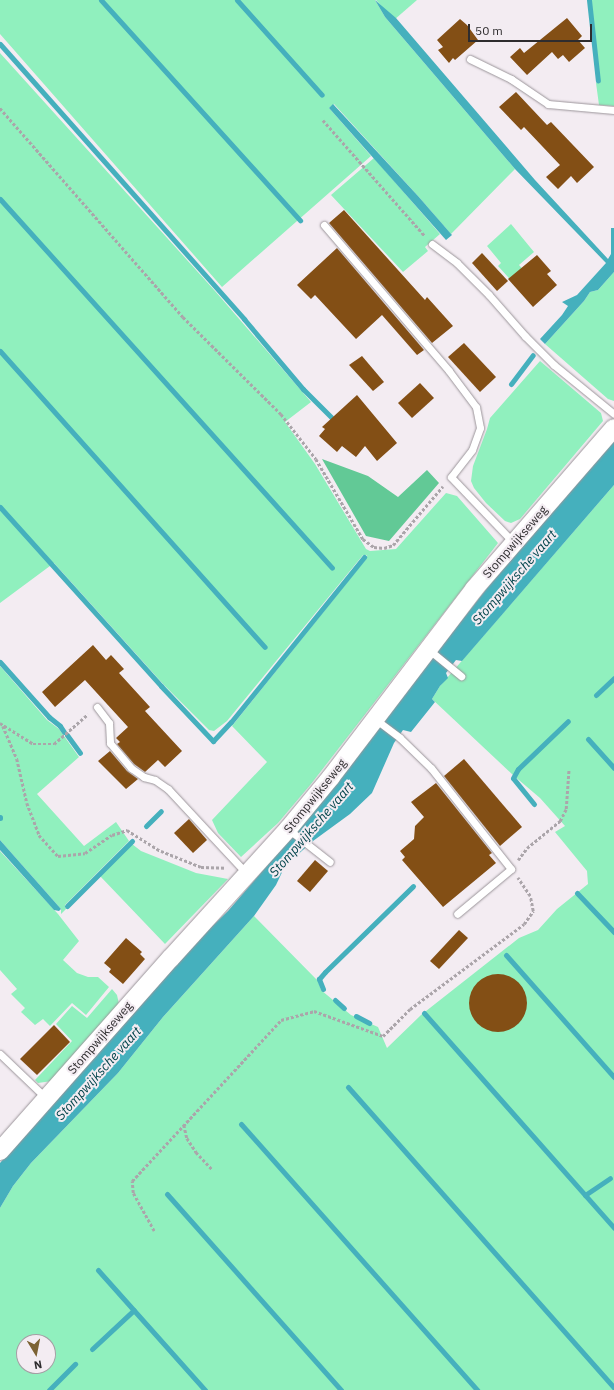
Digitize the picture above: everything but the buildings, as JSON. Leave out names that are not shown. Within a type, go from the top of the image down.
[{"type":"street","name":"Stompwijkseweg","points":[[0,1151],[171,958],[290,831],[431,651],[474,589],[614,428]]},
{"type":"lane","points":[[470,59],[511,79],[548,104],[614,110]]},
{"type":"lane","points":[[324,225],[450,371],[476,407],[480,428],[472,450],[451,477],[514,543]]},
{"type":"lane","points":[[432,244],[457,263],[479,284],[525,336],[554,365],[614,414]]},
{"type":"lane","points":[[431,651],[461,676]]},
{"type":"lane","points":[[96,707],[109,723],[110,743],[131,768],[144,777],[156,780],[168,788],[248,875]]},
{"type":"lane","points":[[377,720],[400,738],[431,768],[511,869],[457,914]]},
{"type":"lane","points":[[290,831],[330,862]]},
{"type":"lane","points":[[0,1054],[46,1099]]},
{"type":"path","points":[[0,108],[183,317],[281,414],[316,459],[363,539],[374,547],[384,548],[393,545],[451,477]]},
{"type":"path","points":[[323,120],[432,244]]},
{"type":"path","points":[[0,723],[33,744],[54,744],[96,707]]},
{"type":"path","points":[[3,726],[17,759],[27,803],[39,836],[58,856],[85,853],[112,835],[127,830],[161,851],[201,867],[230,868],[248,875]]},
{"type":"path","points":[[154,1231],[133,1193],[132,1181],[281,1020],[314,1011],[383,1036],[410,1009],[524,924],[533,911],[530,896],[511,869],[527,848],[560,821],[566,810],[569,770]]},
{"type":"path","points":[[184,1125],[187,1138],[196,1152],[212,1169]]},
{"type":"green space","points":[[0,0],[375,0],[385,17],[515,169],[451,234],[334,104],[329,108],[371,156],[222,287],[0,34]]},
{"type":"green space","points":[[376,0],[417,0],[394,20]]},
{"type":"green space","points":[[591,0],[614,0],[614,106],[599,105],[596,83],[600,82]]},
{"type":"green space","points":[[0,53],[215,291],[311,402],[285,422],[315,464],[366,549],[370,551],[396,549],[446,493],[457,496],[498,543],[311,784],[278,823],[241,857],[218,833],[212,820],[267,762],[232,726],[366,559],[367,555],[363,555],[227,721],[214,731],[209,730],[164,685],[54,563],[0,603]]},
{"type":"green space","points":[[374,158],[440,234],[425,247],[428,251],[403,272],[331,195]]},
{"type":"green space","points":[[511,224],[534,252],[519,265],[529,276],[517,287],[498,266],[501,263],[487,246]]},
{"type":"green space","points":[[614,272],[614,401],[608,399],[545,344],[584,301],[590,292],[598,290]]},
{"type":"green space","points":[[540,361],[601,413],[603,421],[520,519],[511,523],[505,521],[486,503],[474,488],[471,481],[473,466],[490,418]]},
{"type":"green space","points":[[322,459],[368,476],[398,497],[427,470],[439,483],[389,541],[366,536]]},
{"type":"green space","points":[[614,485],[614,1390],[0,1390],[0,1208],[13,1186],[31,1163],[118,1073],[163,1017],[254,916],[318,981],[321,990],[351,1015],[378,1027],[387,1048],[421,1015],[519,938],[538,930],[557,909],[588,884],[587,871],[555,832],[565,826],[540,798],[513,775],[432,699],[440,686]]},
{"type":"green space","points":[[0,666],[47,720],[59,729],[79,757],[37,794],[84,846],[116,822],[129,841],[65,905],[66,909],[61,914],[61,909],[0,840]]},
{"type":"green space","points":[[132,844],[141,851],[196,873],[228,879],[165,944],[100,876]]},
{"type":"green space","points":[[0,851],[58,914],[79,941],[63,960],[77,973],[88,977],[98,977],[109,987],[86,1015],[72,1003],[50,1026],[43,1019],[35,1025],[21,1012],[25,1008],[11,994],[17,989],[0,970]]},
{"type":"green space","points":[[112,989],[117,995],[119,1004],[52,1081],[38,1083],[35,1080],[72,1041],[56,1024],[72,1006],[87,1018]]},
{"type":"water","points":[[375,0],[396,18],[535,180],[608,259],[611,254],[611,228],[614,228],[614,272],[598,290],[590,292],[584,301],[545,344],[540,339],[562,315],[568,306],[562,302],[577,295],[606,263],[515,169],[385,17]]},
{"type":"water","points":[[333,104],[452,235],[446,240],[329,108]]},
{"type":"water","name":"Stompwijksche vaart","points":[[614,440],[614,485],[462,661],[456,660],[446,673],[448,678],[440,686],[432,699],[435,702],[411,732],[403,730],[394,743],[372,793],[350,814],[313,841],[285,866],[276,885],[254,916],[163,1017],[118,1073],[31,1163],[13,1186],[0,1208],[0,1163],[200,938],[228,911],[290,839],[488,587]]},
{"type":"water","points":[[0,840],[61,909],[59,911],[54,910],[0,850]]},
{"type":"waterway","points":[[101,0],[300,220]]},
{"type":"waterway","points":[[237,0],[322,95]]},
{"type":"waterway","points":[[589,0],[598,81]]},
{"type":"waterway","points":[[0,44],[244,319],[303,389],[331,417]]},
{"type":"waterway","points":[[0,199],[332,568]]},
{"type":"waterway","points":[[0,351],[265,647]]},
{"type":"waterway","points":[[511,384],[533,355]]},
{"type":"waterway","points":[[0,507],[161,686],[213,741],[231,722],[364,557]]},
{"type":"waterway","points":[[0,662],[64,732]]},
{"type":"waterway","points":[[596,695],[614,678]]},
{"type":"waterway","points":[[534,804],[513,778],[518,769],[568,721]]},
{"type":"waterway","points":[[67,735],[80,753]]},
{"type":"waterway","points":[[588,739],[614,768]]},
{"type":"waterway","points":[[146,826],[161,811]]},
{"type":"waterway","points":[[67,906],[132,841]]},
{"type":"waterway","points":[[323,989],[319,979],[325,972],[413,886]]},
{"type":"waterway","points":[[577,893],[614,932]]},
{"type":"waterway","points":[[506,955],[614,1077]]},
{"type":"waterway","points":[[335,1000],[344,1008]]},
{"type":"waterway","points":[[424,1013],[614,1228]]},
{"type":"waterway","points":[[356,1016],[369,1023]]},
{"type":"waterway","points":[[348,1087],[614,1388]]},
{"type":"waterway","points":[[241,1124],[477,1390]]},
{"type":"waterway","points":[[585,1195],[610,1178]]},
{"type":"waterway","points":[[167,1194],[341,1390]]},
{"type":"waterway","points":[[98,1270],[205,1390]]},
{"type":"waterway","points":[[92,1349],[134,1310]]},
{"type":"waterway","points":[[49,1390],[75,1364]]}]
